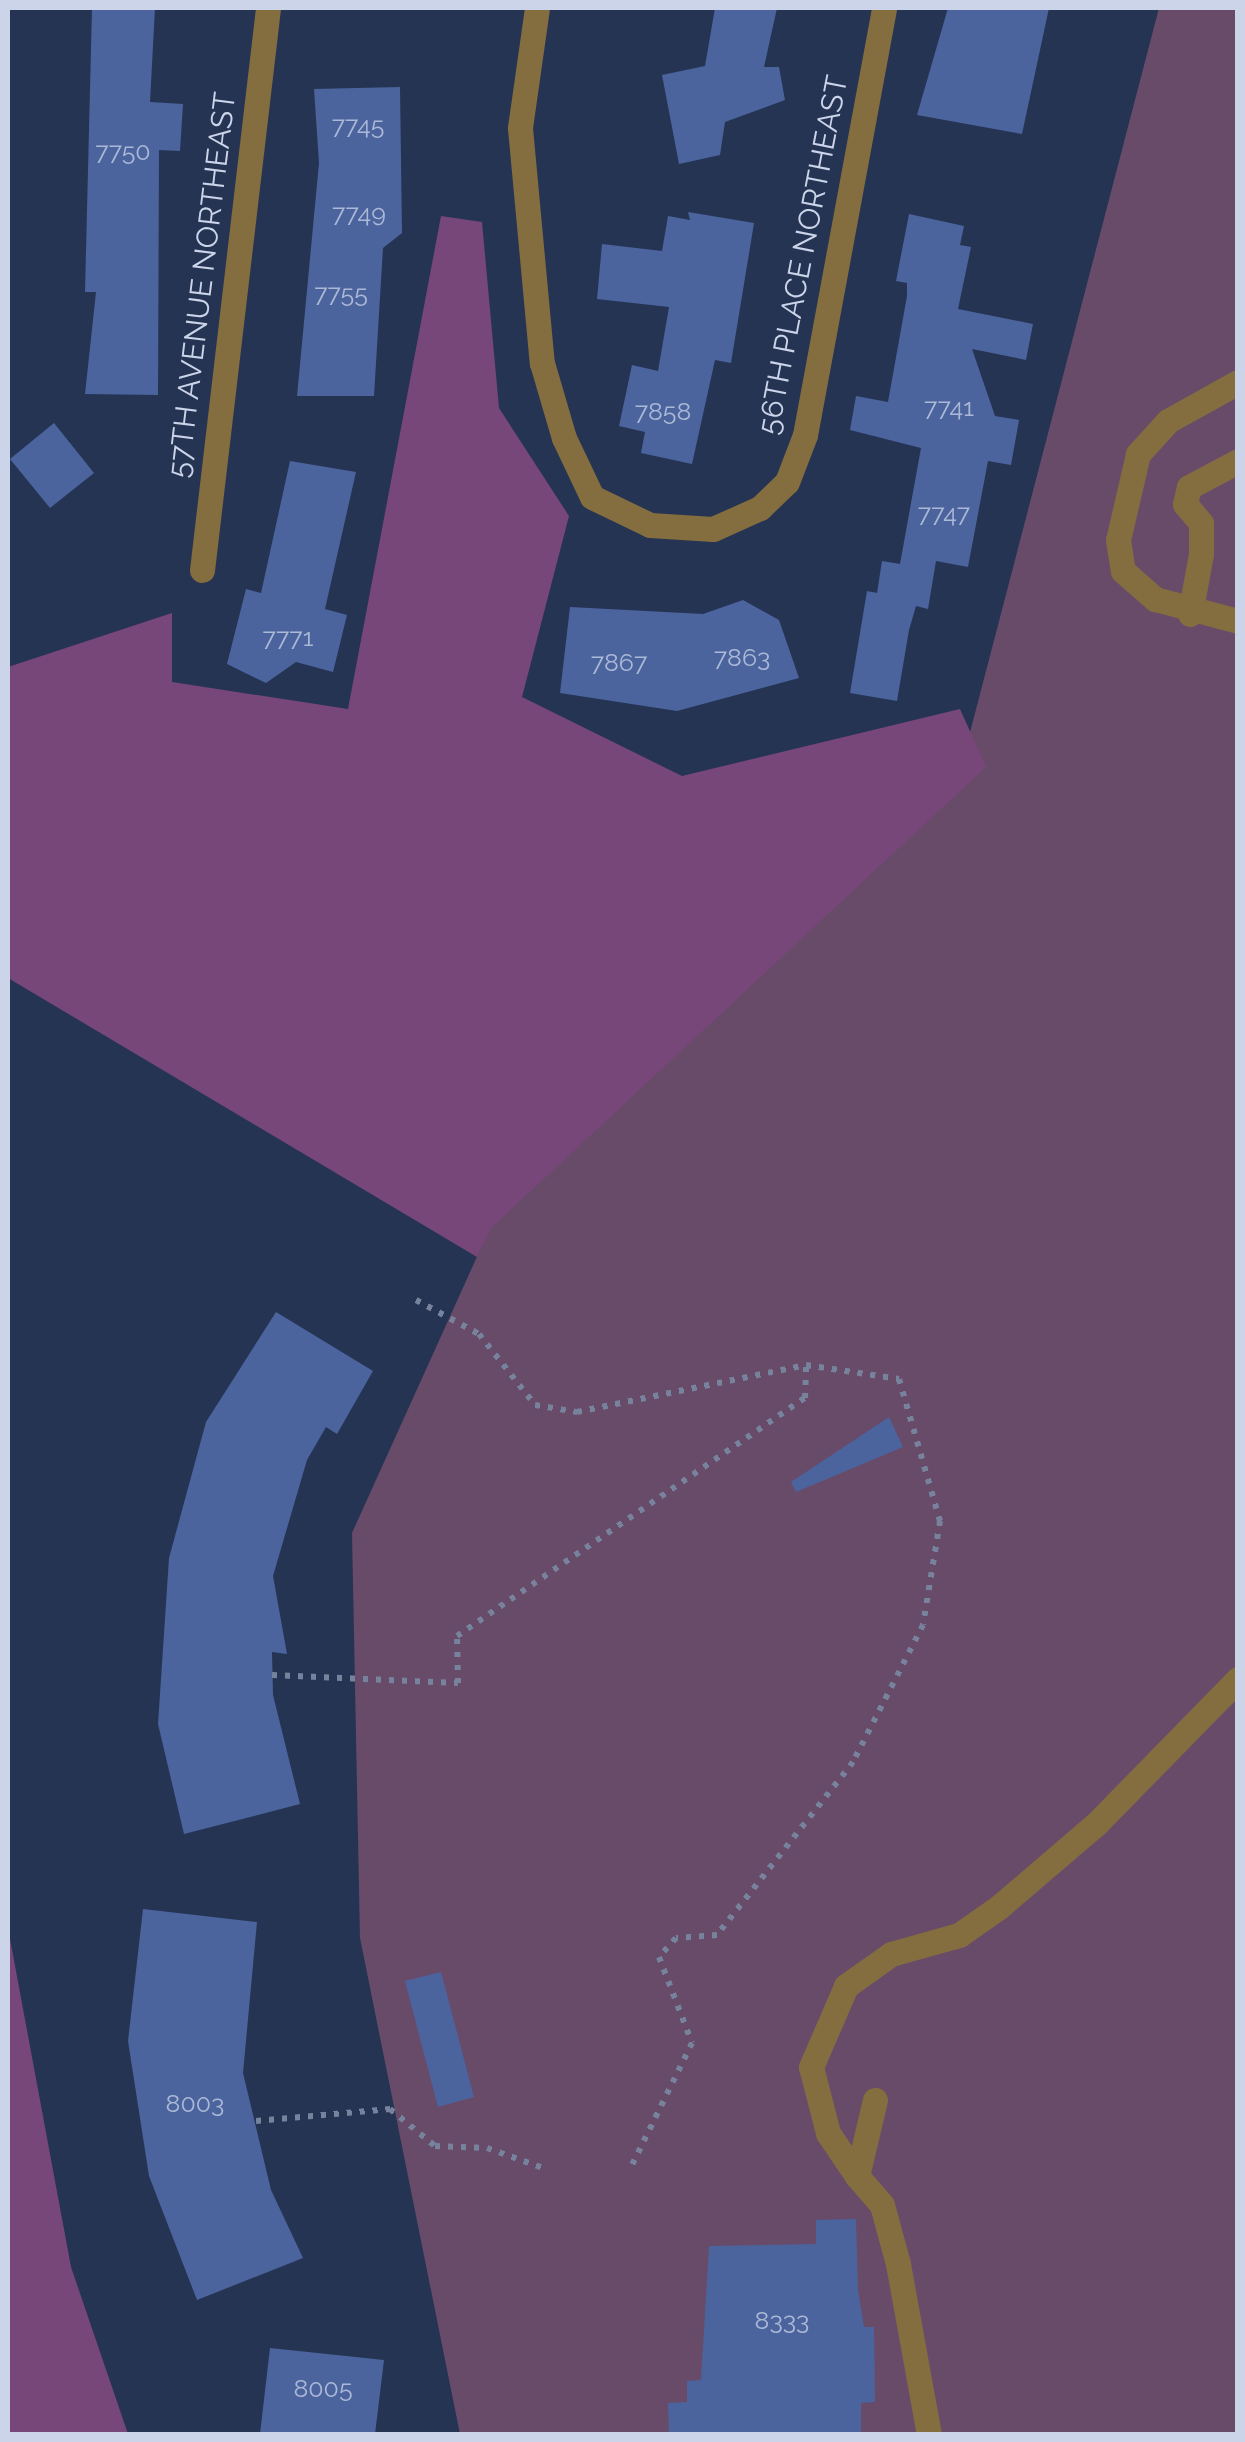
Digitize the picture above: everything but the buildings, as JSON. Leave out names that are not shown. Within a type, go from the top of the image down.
[{"type":"street","name":"57TH AVENUE NORTHEAST","points":[[202,570],[268,8]]},
{"type":"street","name":"56TH PLACE NORTHEAST","points":[[538,8],[520,128],[542,363],[592,497],[650,526],[713,529],[760,508],[786,482],[805,435],[884,8]]},
{"type":"street","points":[[1238,382],[1168,421],[1138,454],[1122,502],[1123,571],[1190,614],[1238,620]]},
{"type":"street","points":[[1190,614],[1201,554],[1201,524],[1185,504],[1189,487],[1238,461]]},
{"type":"street","points":[[929,2434],[882,2205],[828,2133],[811,2067],[846,1986],[891,1954],[959,1935],[998,1907],[1098,1822],[1238,1679]]},
{"type":"street","points":[[857,2176],[876,2100]]},
{"type":"path","points":[[416,1300],[478,1334],[535,1404],[577,1412],[806,1365],[874,1370],[909,1394],[922,1478],[940,1521],[937,1572],[923,1624],[852,1762],[717,1935],[676,1938],[659,1957],[692,2043],[631,2167]]},
{"type":"path","points":[[272,1675],[458,1684],[457,1636],[804,1398],[806,1365]]},
{"type":"path","points":[[256,2121],[384,2108],[435,2146],[486,2148],[546,2169]]},
{"type":"shaded area","points":[[1159,8],[1237,8],[1237,2434],[460,2434],[360,1938],[352,1533],[490,1228],[962,763]]},
{"type":"shaded area","points":[[441,216],[482,222],[499,408],[569,516],[522,697],[682,776],[960,709],[986,767],[491,1228],[477,1257],[8,978],[8,667],[172,613],[172,682],[348,709]]},
{"type":"shaded area","points":[[8,1928],[71,2267],[128,2434],[8,2434]]}]
